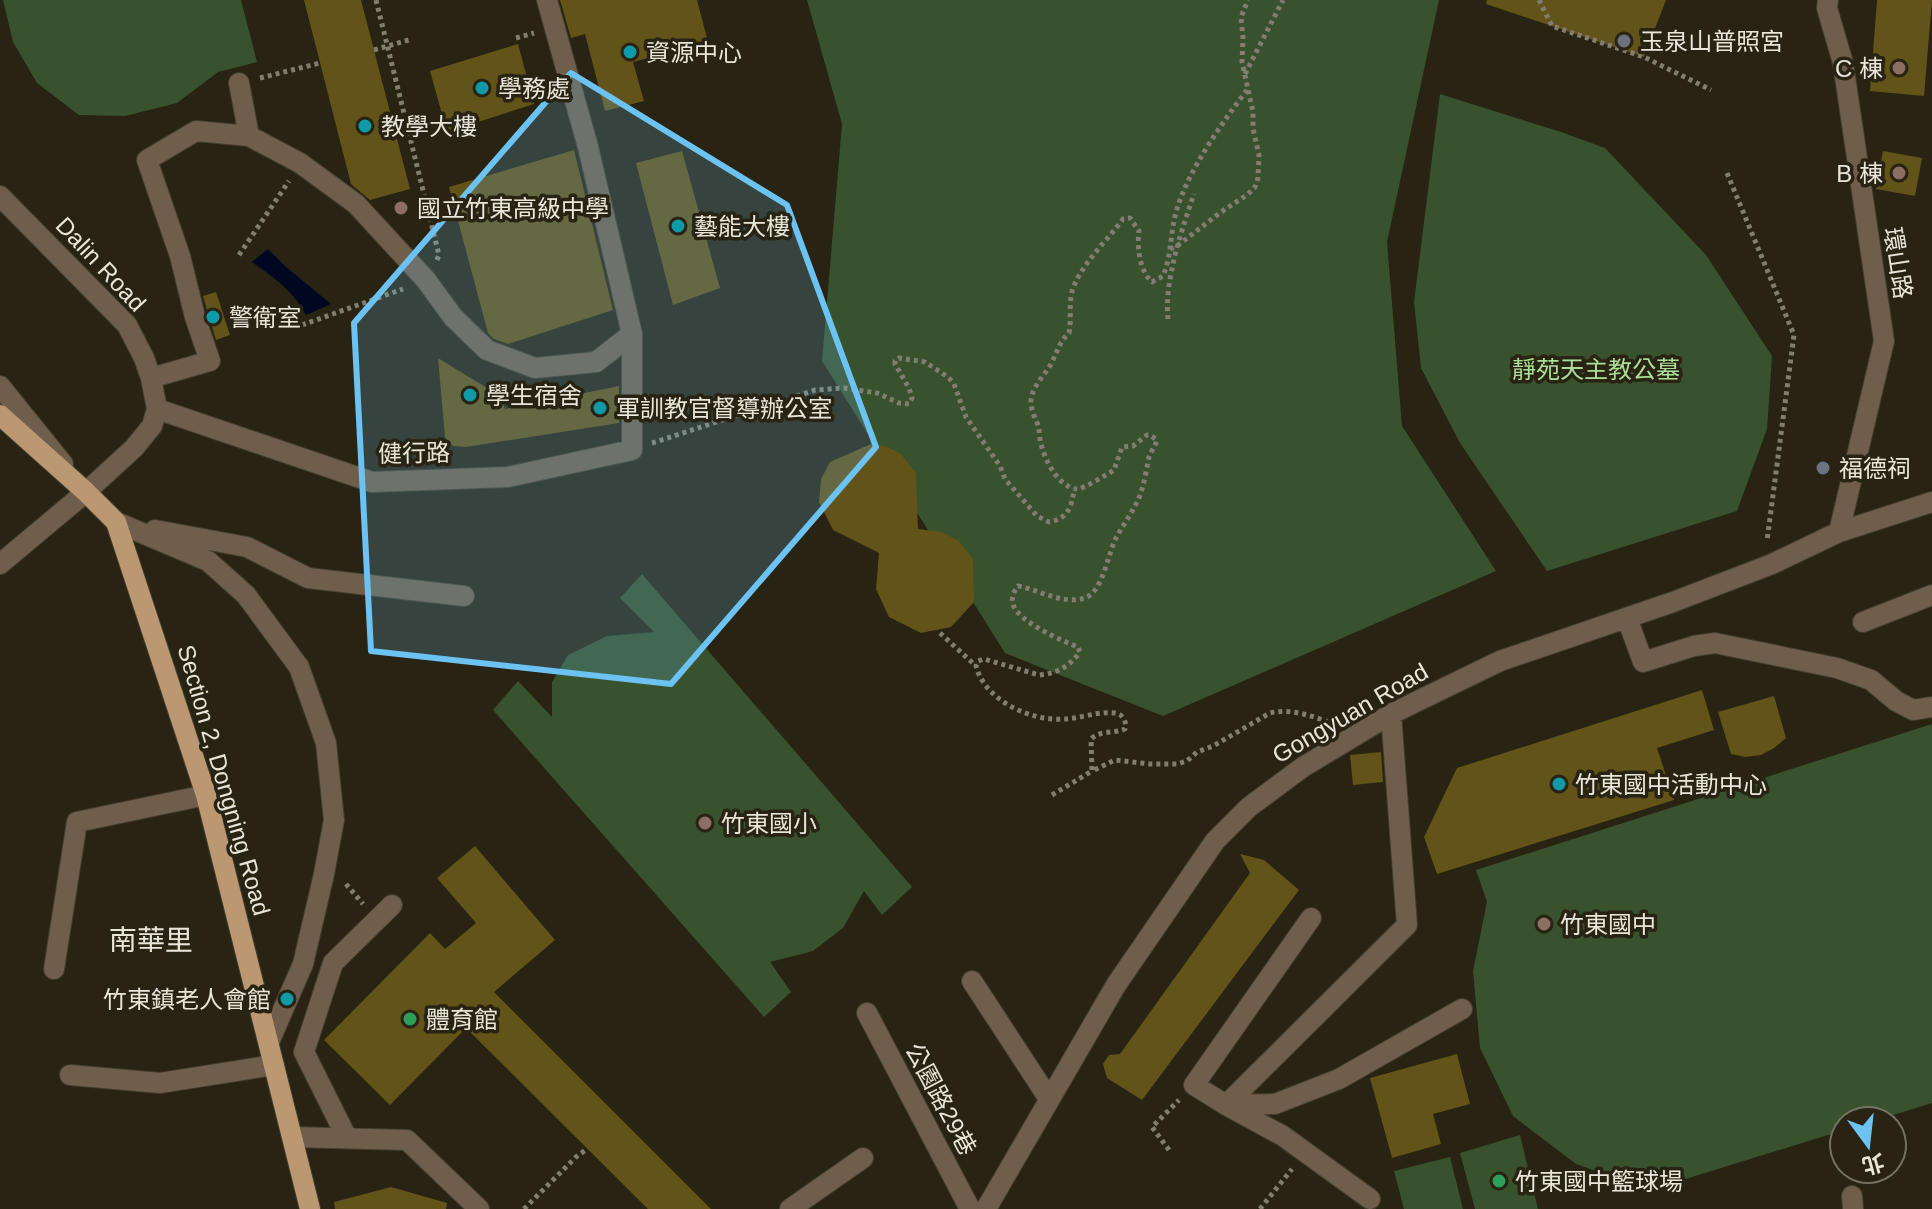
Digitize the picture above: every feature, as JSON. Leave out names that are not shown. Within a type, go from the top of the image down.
[{"type":"main road","name":"Section 2, Dongning Road","points":[[0,415],[116,522],[206,795],[310,1209]]},
{"type":"street","points":[[547,0],[588,147],[632,334],[632,450]]},
{"type":"street","name":"環山路","points":[[1828,0],[1827,8],[1843,63],[1884,341],[1839,532]]},
{"type":"street","points":[[239,83],[249,136]]},
{"type":"street","points":[[151,378],[210,361],[180,256],[147,160],[196,131],[249,136],[300,163],[356,204],[426,280],[453,317],[487,350],[535,368],[596,362],[632,334]]},
{"type":"street","name":"Dalin Road","points":[[0,196],[127,325],[144,358],[157,409]]},
{"type":"street","points":[[0,386],[86,492]]},
{"type":"street","points":[[0,564],[134,448],[152,426],[157,409]]},
{"type":"street","name":"健行路","points":[[157,409],[372,482],[508,477],[632,450]]},
{"type":"street","name":"Gongyuan Road","points":[[986,1209],[1116,985],[1215,841],[1249,807],[1303,767],[1391,714],[1500,661],[1764,567],[1839,532],[1932,502]]},
{"type":"street","points":[[116,522],[247,547],[308,578],[464,596]]},
{"type":"street","points":[[116,522],[208,561],[246,595],[299,667],[326,743],[334,820],[324,874],[303,964],[269,1042]]},
{"type":"street","points":[[1863,622],[1932,595]]},
{"type":"street","points":[[1627,618],[1643,662],[1694,646],[1715,643],[1837,668],[1871,680],[1896,701],[1913,710],[1932,707]]},
{"type":"street","points":[[1226,1105],[1407,925],[1391,714]]},
{"type":"street","points":[[54,969],[77,822],[206,795]]},
{"type":"street","points":[[347,1138],[304,1052],[333,963],[384,912]]},
{"type":"street","points":[[1311,918],[1194,1085],[1283,1136],[1370,1199]]},
{"type":"street","points":[[972,981],[1049,1099]]},
{"type":"street","points":[[1226,1105],[1275,1104],[1339,1079],[1462,1009]]},
{"type":"street","name":"公園路29巷","points":[[867,1013],[970,1209]]},
{"type":"street","points":[[70,1075],[160,1083],[274,1065]]},
{"type":"street","points":[[292,1137],[407,1140],[479,1209]]},
{"type":"street","points":[[790,1209],[863,1158]]},
{"type":"path","points":[[302,325],[426,280],[439,255],[376,0]]},
{"type":"path","points":[[1174,248],[1247,195],[1258,178],[1259,155],[1242,62],[1241,17],[1248,0]]},
{"type":"path","points":[[1245,75],[1283,0]]},
{"type":"path","points":[[1539,0],[1552,26],[1644,57],[1711,90]]},
{"type":"path","points":[[374,50],[412,39]]},
{"type":"path","points":[[239,83],[320,63]]},
{"type":"path","points":[[1168,319],[1173,225],[1178,206],[1196,167],[1247,90]]},
{"type":"path","points":[[239,255],[300,163]]},
{"type":"path","points":[[1727,173],[1794,335],[1764,567]]},
{"type":"path","points":[[976,666],[978,661],[984,659],[1046,675],[1066,667],[1080,652],[1078,647],[1065,643],[1019,614],[1012,601],[1013,594],[1018,586],[1062,598],[1084,598],[1093,593],[1100,582],[1114,540],[1140,497],[1157,440],[1147,435],[1133,446],[1122,447],[1114,470],[1101,475],[1085,488],[1074,489],[1053,473],[1040,442],[1031,403],[1044,372],[1069,333],[1072,291],[1097,249],[1126,217],[1135,223],[1139,231],[1141,264],[1146,276],[1152,282],[1163,276],[1194,194]]},
{"type":"path","points":[[632,450],[815,390],[844,388],[877,393],[909,404],[912,398],[909,388],[895,364],[899,358],[908,358],[925,362],[954,384],[966,417],[1000,466],[1005,479],[1037,516],[1049,522],[1062,519],[1072,506],[1074,489]]},
{"type":"path","points":[[940,633],[976,666],[981,681],[988,688],[1005,703],[1026,713],[1063,720],[1105,713],[1123,716],[1125,729],[1095,734],[1091,739],[1092,771]]},
{"type":"path","points":[[1052,795],[1115,760],[1150,764],[1187,761],[1197,752],[1278,711],[1307,715],[1331,723],[1348,740]]},
{"type":"path","points":[[324,874],[345,883],[384,912]]},
{"type":"path","points":[[1169,1150],[1152,1127],[1194,1085]]},
{"type":"path","points":[[524,1209],[587,1149]]},
{"type":"path","points":[[1260,1209],[1305,1152]]},
{"type":"highlighted area","points":[[571,73],[787,205],[876,447],[671,684],[371,651],[354,323]]},
{"type":"green space","points":[[3,0],[241,0],[257,62],[218,72],[177,103],[125,116],[79,115],[37,83],[13,42]]},
{"type":"green space","points":[[807,0],[1439,0],[1387,242],[1402,426],[1496,571],[1163,716],[1005,653],[822,361],[842,124]]},
{"type":"green space","name":"靜苑天主教公墓","points":[[1440,94],[1605,148],[1706,255],[1772,356],[1767,429],[1737,511],[1547,571],[1460,443],[1421,368],[1414,302]]},
{"type":"green space","points":[[642,574],[912,887],[882,915],[864,891],[843,928],[813,951],[770,962],[791,992],[764,1017],[493,710],[518,681],[552,717],[552,682],[568,655],[607,636],[654,632],[620,598]]},
{"type":"green space","points":[[1932,724],[1932,1103],[1908,1110],[1908,1105],[1828,1105],[1828,1135],[1650,1190],[1576,1164],[1513,1116],[1480,1048],[1473,971],[1487,902],[1476,870]]},
{"type":"green space","name":"竹東國中籃球場","points":[[1520,1135],[1538,1209],[1475,1209],[1460,1153]]},
{"type":"green space","name":"竹東國中籃球場","points":[[1450,1157],[1463,1209],[1404,1209],[1394,1171]]},
{"type":"water","points":[[268,249],[331,304],[306,315],[289,291],[252,262]]},
{"type":"building","name":"教學大樓","points":[[304,0],[361,0],[410,189],[370,200],[351,184]]},
{"type":"building","name":"資源中心","points":[[560,0],[697,0],[708,42],[633,62],[644,101],[605,111],[585,34],[571,38]]},
{"type":"building","name":"玉泉山普照宮","points":[[1487,0],[1666,0],[1644,57],[1486,4]]},
{"type":"building","points":[[1877,0],[1932,0],[1924,96],[1870,91]]},
{"type":"building","name":"學務處","points":[[518,44],[534,104],[447,132],[430,71]]},
{"type":"building","points":[[574,150],[613,310],[508,344],[494,339],[488,333],[449,187]]},
{"type":"building","name":"藝能大樓","points":[[682,151],[720,288],[673,305],[636,163]]},
{"type":"building","name":"B 棟","points":[[1883,151],[1922,158],[1915,196],[1876,189]]},
{"type":"building","name":"警衛室","points":[[216,292],[230,335],[216,340],[203,296]]},
{"type":"building","name":"學生宿舍","points":[[438,358],[500,396],[505,409],[619,386],[619,423],[466,447],[453,446],[445,437]]},
{"type":"building","points":[[871,444],[885,446],[901,454],[916,473],[918,529],[942,532],[959,541],[973,559],[974,602],[951,627],[921,633],[889,617],[876,589],[879,553],[833,530],[819,502],[821,479],[830,462]]},
{"type":"building","name":"竹東國中活動中心","points":[[1702,690],[1714,730],[1657,748],[1674,800],[1437,874],[1424,837],[1457,768]]},
{"type":"building","points":[[1774,696],[1786,738],[1761,755],[1745,757],[1731,754],[1718,712]]},
{"type":"building","points":[[1381,752],[1383,782],[1353,785],[1350,755]]},
{"type":"building","points":[[475,846],[555,940],[494,992],[711,1209],[648,1209],[466,1028],[390,1105],[324,1040],[430,933],[445,949],[476,923],[437,878]]},
{"type":"building","points":[[1240,854],[1264,860],[1299,890],[1142,1100],[1107,1078],[1103,1064],[1109,1055],[1120,1054],[1250,873]]},
{"type":"building","points":[[1457,1054],[1470,1104],[1433,1114],[1441,1144],[1392,1158],[1370,1078]]},
{"type":"building","points":[[391,1187],[447,1203],[446,1209],[335,1209],[334,1202]]},
{"type":"place","name":"玉泉山普照宮","points":[[1624,41]]},
{"type":"place","name":"資源中心","points":[[630,52]]},
{"type":"place","name":"C 棟","points":[[1899,68]]},
{"type":"place","name":"學務處","points":[[482,88]]},
{"type":"place","name":"教學大樓","points":[[365,126]]},
{"type":"place","name":"B 棟","points":[[1899,173]]},
{"type":"place","name":"國立竹東高級中學","points":[[401,208]]},
{"type":"place","name":"藝能大樓","points":[[678,226]]},
{"type":"place","name":"警衛室","points":[[213,317]]},
{"type":"place","name":"學生宿舍","points":[[470,395]]},
{"type":"place","name":"軍訓教官督導辦公室","points":[[600,408]]},
{"type":"place","name":"福德祠","points":[[1823,468]]},
{"type":"place","name":"竹東國中活動中心","points":[[1559,784]]},
{"type":"place","name":"竹東國小","points":[[705,823]]},
{"type":"place","name":"竹東國中","points":[[1544,924]]},
{"type":"place","name":"竹東鎮老人會館","points":[[287,999]]},
{"type":"place","name":"體育館","points":[[410,1019]]},
{"type":"place","name":"竹東國中籃球場","points":[[1499,1181]]},
{"type":"district","name":"南華里","points":[[151,940]]}]
